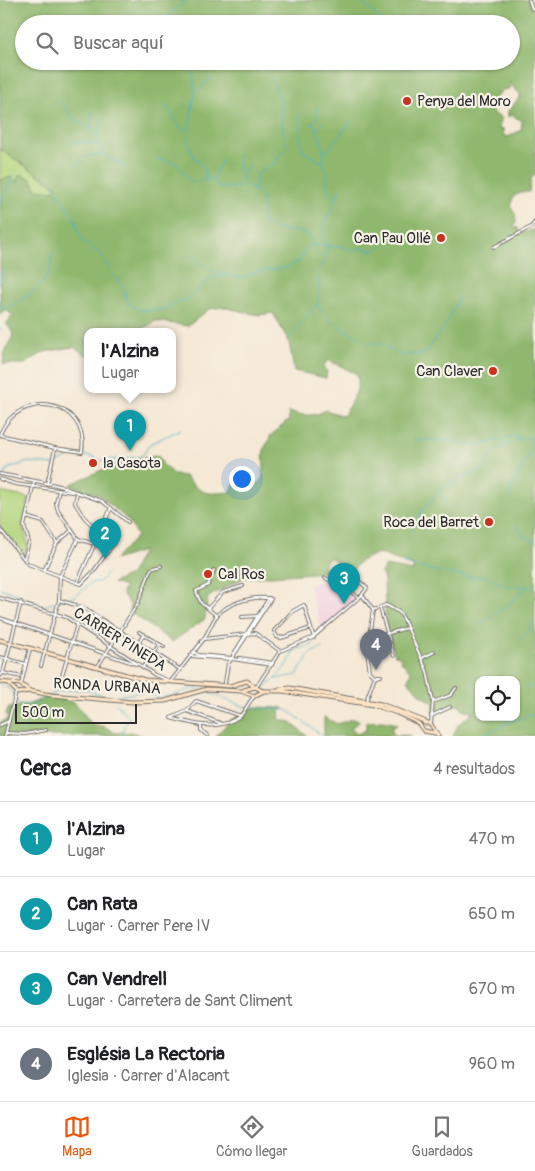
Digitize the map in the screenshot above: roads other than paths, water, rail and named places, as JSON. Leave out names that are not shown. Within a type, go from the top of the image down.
[{"type":"main road","points":[[0,640],[136,678],[176,683],[230,686],[246,681],[264,692]]},
{"type":"main road","points":[[0,682],[18,690]]},
{"type":"main road","points":[[253,695],[255,687]]},
{"type":"main road","points":[[253,695],[255,687]]},
{"type":"main road","name":"RONDA URBANA","points":[[241,691],[255,687]]},
{"type":"main road","points":[[253,695],[290,688],[366,701],[393,708],[427,725],[436,734]]},
{"type":"main road","name":"RONDA URBANA","points":[[18,690],[30,690],[57,696],[153,703],[166,702],[204,689],[241,691],[253,695]]},
{"type":"main road","points":[[272,690],[383,708],[427,725]]},
{"type":"street","points":[[529,0],[532,8]]},
{"type":"street","points":[[494,247],[530,228],[535,222]]},
{"type":"street","points":[[32,405],[52,405],[66,412],[76,423],[83,442],[82,452],[55,448],[0,434],[5,423],[23,409],[32,405]]},
{"type":"street","points":[[47,484],[55,448]]},
{"type":"street","points":[[2,475],[52,484],[102,501],[128,522]]},
{"type":"street","points":[[1,479],[33,487],[77,492]]},
{"type":"street","points":[[48,480],[52,484]]},
{"type":"street","points":[[24,559],[30,542],[24,526],[34,482]]},
{"type":"street","points":[[59,490],[57,509],[78,539],[109,551]]},
{"type":"street","points":[[77,492],[75,503],[80,512],[89,524],[102,529]]},
{"type":"street","points":[[77,583],[111,508]]},
{"type":"street","points":[[26,517],[43,522],[57,543]]},
{"type":"street","points":[[0,529],[28,564],[81,584],[114,543]]},
{"type":"street","points":[[44,570],[57,543],[72,530]]},
{"type":"street","points":[[41,666],[59,600],[60,576],[78,539]]},
{"type":"street","points":[[97,667],[138,603],[150,569],[161,566]]},
{"type":"street","points":[[214,570],[208,585],[196,591],[201,603],[217,616],[230,606],[252,598],[259,596],[270,599],[232,658],[226,670],[225,682]]},
{"type":"street","points":[[255,687],[280,651],[314,638],[362,595],[367,588],[352,575]]},
{"type":"street","points":[[325,578],[349,590],[358,598]]},
{"type":"street","points":[[208,608],[222,592],[243,586]]},
{"type":"street","points":[[362,595],[373,610],[368,653],[370,672],[375,676],[381,676]]},
{"type":"street","name":"CARRER PINEDA","points":[[0,598],[66,617],[142,666],[176,683]]},
{"type":"street","points":[[59,600],[82,607],[181,670]]},
{"type":"street","points":[[0,676],[3,673],[21,603]]},
{"type":"street","points":[[311,628],[281,638],[274,634],[275,627],[293,611],[304,605],[311,628],[314,638]]},
{"type":"street","points":[[373,610],[386,605],[399,612],[422,658],[428,671],[433,702],[431,717],[427,725]]},
{"type":"street","points":[[78,678],[76,684],[61,679],[82,607]]},
{"type":"street","points":[[380,608],[394,656]]},
{"type":"street","name":"CARRER PINEDA","points":[[171,681],[204,639],[217,616]]},
{"type":"street","points":[[242,617],[259,617]]},
{"type":"street","points":[[0,618],[142,666],[160,644]]},
{"type":"street","points":[[370,638],[407,628]]},
{"type":"street","points":[[139,632],[164,647]]},
{"type":"street","points":[[138,643],[144,634]]},
{"type":"street","points":[[204,639],[247,634],[259,635],[280,651]]},
{"type":"street","points":[[30,648],[5,735],[46,730]]},
{"type":"street","points":[[368,653],[380,650]]},
{"type":"street","points":[[193,652],[199,655],[272,664]]},
{"type":"street","points":[[422,658],[434,652]]},
{"type":"street","points":[[190,656],[232,658]]},
{"type":"street","points":[[0,657],[26,664]]},
{"type":"street","points":[[3,673],[22,677]]},
{"type":"street","points":[[366,701],[375,676]]},
{"type":"street","points":[[175,678],[176,683]]},
{"type":"street","points":[[433,702],[451,695],[456,688]]},
{"type":"street","points":[[241,716],[196,700],[187,711],[171,718],[201,726],[222,724],[241,716],[253,695]]},
{"type":"street","points":[[431,717],[450,707]]},
{"type":"street","points":[[187,711],[222,724]]},
{"type":"street","points":[[0,725],[9,721]]},
{"type":"street","points":[[201,726],[201,730],[208,736]]},
{"type":"waterway","points":[[168,15],[186,0]]},
{"type":"waterway","points":[[360,0],[376,15]]},
{"type":"waterway","points":[[193,71],[195,93],[187,140],[192,154],[204,168],[206,178]]},
{"type":"waterway","points":[[197,92],[212,77]]},
{"type":"waterway","points":[[254,191],[257,174],[274,164],[286,147],[280,110],[281,100],[271,79]]},
{"type":"waterway","points":[[61,102],[75,120],[94,131],[109,158],[126,167]]},
{"type":"waterway","points":[[165,104],[181,128],[186,130]]},
{"type":"waterway","points":[[317,107],[317,117],[312,124],[317,129],[324,153],[323,163],[328,173],[326,187],[335,200],[323,227],[322,232],[325,246]]},
{"type":"waterway","points":[[91,129],[92,110]]},
{"type":"waterway","points":[[299,114],[302,151],[322,162]]},
{"type":"waterway","points":[[97,135],[104,118]]},
{"type":"waterway","points":[[324,154],[351,122]]},
{"type":"waterway","points":[[317,129],[323,123]]},
{"type":"waterway","points":[[70,144],[77,141],[101,145]]},
{"type":"waterway","points":[[76,166],[89,156],[106,154]]},
{"type":"waterway","points":[[238,155],[238,164],[244,185]]},
{"type":"waterway","points":[[157,159],[175,162],[191,182],[211,179],[221,188],[244,187],[254,190],[262,199],[263,223],[275,229],[310,235],[313,245],[344,247],[353,251],[362,248],[373,251],[381,246]]},
{"type":"waterway","points":[[213,179],[222,160]]},
{"type":"waterway","points":[[243,175],[250,166]]},
{"type":"waterway","points":[[0,205],[14,174]]},
{"type":"waterway","points":[[53,185],[74,217],[82,241],[101,254],[112,274],[124,288],[127,303],[139,310],[160,310],[188,299],[208,280],[217,277],[229,275],[243,278],[255,272],[285,268],[301,260],[306,249],[313,245]]},
{"type":"waterway","points":[[336,199],[341,188]]},
{"type":"waterway","points":[[289,338],[318,303],[319,272],[328,247]]},
{"type":"waterway","points":[[187,250],[210,270],[226,274]]},
{"type":"waterway","points":[[4,310],[40,285],[47,276],[53,252]]},
{"type":"waterway","points":[[0,282],[3,269]]},
{"type":"waterway","points":[[447,322],[460,295]]},
{"type":"waterway","points":[[0,301],[3,309]]},
{"type":"waterway","points":[[317,304],[330,320],[360,338]]},
{"type":"waterway","points":[[367,343],[380,343],[402,356],[426,353],[446,324]]},
{"type":"waterway","points":[[1,479],[9,468],[29,462],[53,465],[73,455],[89,456],[103,461],[138,457],[143,455],[150,444],[181,429]]},
{"type":"waterway","points":[[477,446],[514,436],[527,439],[535,434]]},
{"type":"waterway","points":[[509,498],[512,485],[531,451],[532,436]]},
{"type":"waterway","points":[[485,469],[493,454],[509,443],[520,439]]},
{"type":"waterway","points":[[414,440],[446,440],[475,446]]},
{"type":"waterway","points":[[429,503],[444,486],[483,470]]},
{"type":"waterway","points":[[412,531],[427,505]]},
{"type":"waterway","points":[[516,524],[523,536],[535,541]]},
{"type":"waterway","points":[[403,564],[440,572]]},
{"type":"waterway","points":[[442,572],[468,577],[483,576],[507,586],[535,587]]},
{"type":"waterway","points":[[0,588],[22,596],[41,607],[75,596],[93,582],[99,582],[107,573]]},
{"type":"waterway","points":[[479,625],[508,605],[527,587]]},
{"type":"waterway","points":[[520,639],[529,631],[535,618]]},
{"type":"waterway","points":[[276,678],[289,662],[293,651],[314,644]]},
{"type":"waterway","points":[[262,690],[275,679],[297,675],[310,653],[322,648]]},
{"type":"waterway","points":[[526,689],[535,684]]},
{"type":"waterway","points":[[0,685],[9,688],[14,696]]},
{"type":"waterway","points":[[52,694],[60,691],[87,689],[112,697],[145,691],[159,699],[192,689],[200,689]]},
{"type":"waterway","points":[[204,691],[245,707],[287,710],[323,736]]},
{"type":"waterway","points":[[250,705],[262,694]]},
{"type":"waterway","points":[[15,699],[19,704],[35,705],[41,699],[48,696]]},
{"type":"waterway","points":[[116,703],[130,719],[124,726],[122,736]]},
{"type":"waterway","points":[[481,736],[511,721],[535,714]]},
{"type":"place","name":"Penya del Moro","points":[[407,101]]},
{"type":"place","name":"Can Pau Ollé","points":[[441,238]]},
{"type":"place","name":"Can Claver","points":[[493,371]]},
{"type":"place","name":"l'Alzina","points":[[130,451]]},
{"type":"place","name":"la Casota","points":[[93,463]]},
{"type":"place","name":"Roca del Barret","points":[[489,522]]},
{"type":"place","name":"Can Rata","points":[[105,559]]},
{"type":"place","name":"Cal Ros","points":[[208,574]]},
{"type":"place","name":"Can Vendrell","points":[[344,604]]},
{"type":"place","name":"Església La Rectoria","points":[[376,670]]}]
